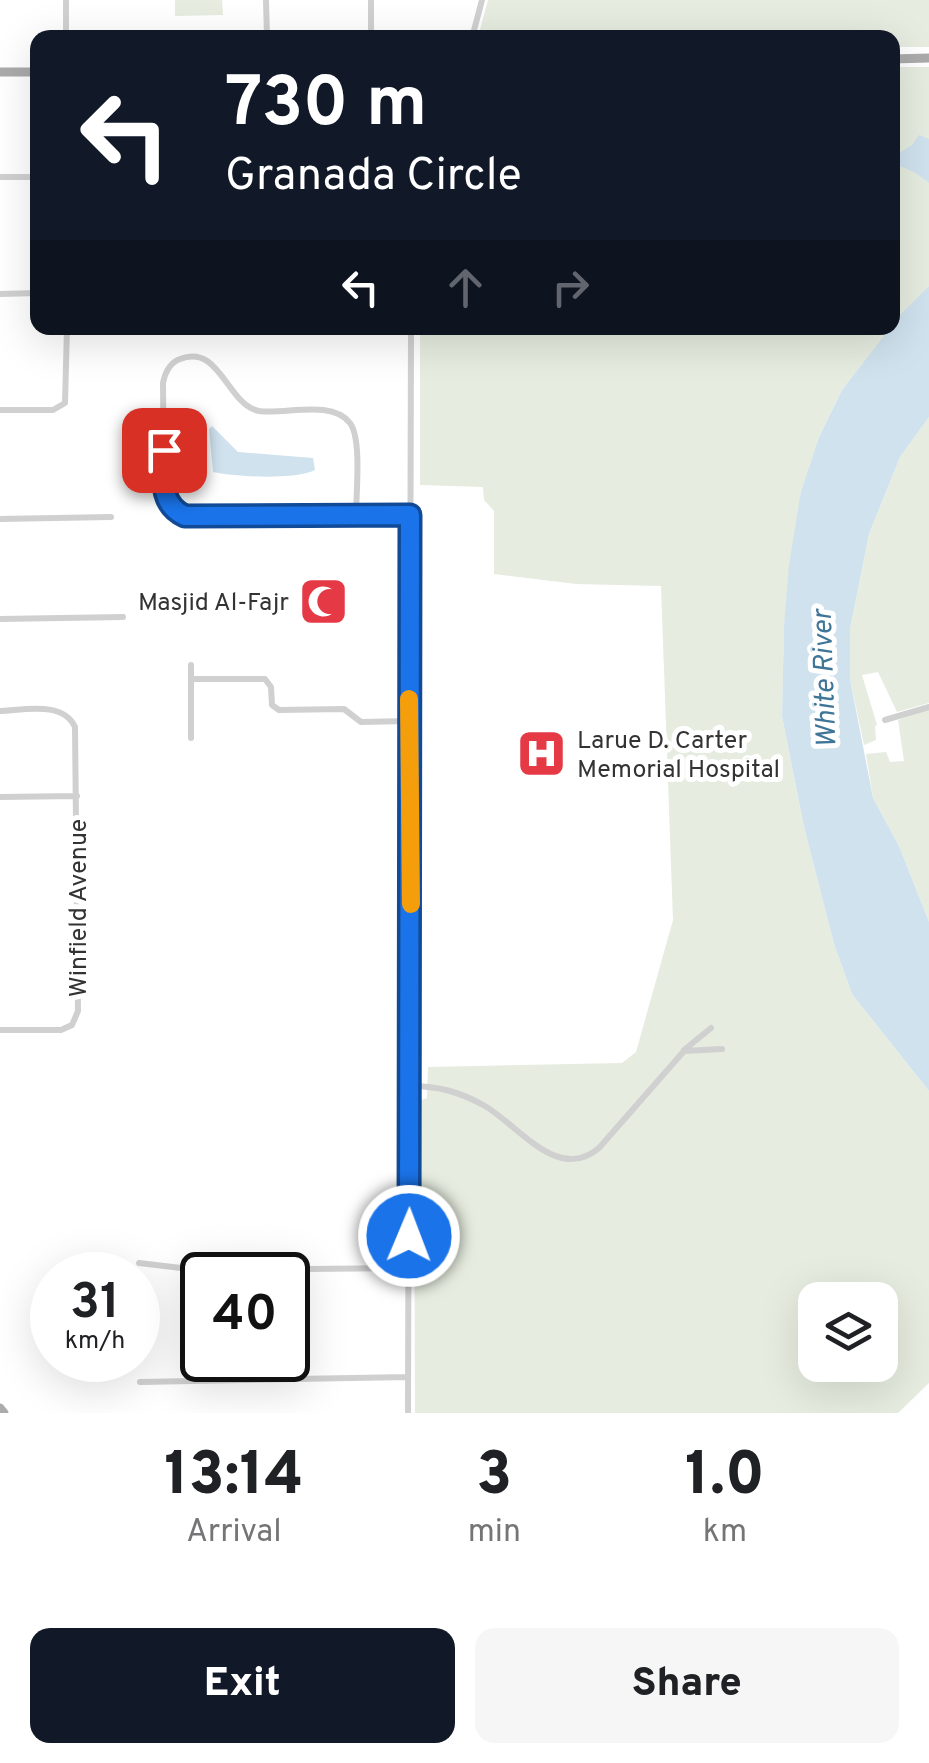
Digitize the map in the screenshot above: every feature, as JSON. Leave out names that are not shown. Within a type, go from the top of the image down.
[{"type":"main road","points":[[900,59],[929,58]]},
{"type":"main road","points":[[0,72],[30,72]]},
{"type":"street","points":[[66,0],[66,30]]},
{"type":"street","points":[[266,0],[267,30]]},
{"type":"street","points":[[371,0],[371,30]]},
{"type":"street","points":[[474,30],[482,0]]},
{"type":"street","points":[[0,177],[30,177]]},
{"type":"street","points":[[0,294],[30,293]]},
{"type":"street","points":[[0,410],[56,409],[65,403],[67,335]]},
{"type":"street","points":[[408,1413],[411,335]]},
{"type":"street","points":[[356,516],[356,441],[348,420],[329,411],[257,410],[241,401],[206,360],[182,358],[170,366],[163,383],[165,494],[172,508],[187,517],[356,516],[410,515]]},
{"type":"street","points":[[0,519],[111,517]]},
{"type":"street","points":[[0,619],[123,617]]},
{"type":"street","points":[[191,665],[191,738]]},
{"type":"street","points":[[191,679],[265,679],[271,687],[272,704],[279,710],[344,709],[362,722],[409,722]]},
{"type":"street","points":[[885,720],[929,706]]},
{"type":"street","name":"Winfield Avenue","points":[[0,711],[54,710],[70,718],[76,731],[77,796],[76,1017],[60,1030],[0,1030]]},
{"type":"street","points":[[0,798],[77,796]]},
{"type":"street","points":[[410,1086],[453,1090],[495,1113],[552,1156],[575,1160],[598,1148],[696,1037],[711,1028]]},
{"type":"street","points":[[684,1051],[722,1049]]},
{"type":"street","points":[[160,1265],[198,1270],[409,1268]]},
{"type":"street","points":[[160,1382],[408,1378]]},
{"type":"shaded area","points":[[175,0],[222,0],[223,15],[175,16]]},
{"type":"shaded area","points":[[488,0],[929,0],[929,47],[900,47],[900,30],[480,30]]},
{"type":"shaded area","points":[[900,67],[929,67],[929,286],[900,318]]},
{"type":"shaded area","points":[[420,335],[885,335],[842,390],[819,437],[801,491],[784,626],[782,716],[804,827],[834,944],[852,994],[929,1091],[929,1383],[898,1413],[415,1413],[414,1103],[427,1098],[428,1067],[622,1063],[636,1052],[673,920],[661,586],[576,584],[494,574],[494,511],[484,500],[483,487],[420,485]]},
{"type":"shaded area","points":[[929,417],[929,703],[897,712],[878,672],[862,675],[877,725],[876,740],[864,745],[850,679],[850,629],[869,534],[900,457]]},
{"type":"shaded area","points":[[929,709],[929,922],[899,846],[873,798],[866,754],[886,752],[890,762],[904,761],[898,720]]},
{"type":"water","points":[[919,135],[929,139],[929,183],[900,166],[900,153]]},
{"type":"water","name":"White River","points":[[929,286],[929,417],[900,457],[869,534],[850,629],[850,679],[873,798],[899,846],[929,922],[929,1091],[852,994],[834,944],[804,827],[782,716],[789,565],[801,491],[819,437],[842,390],[885,335],[900,335],[901,314]]},
{"type":"water","points":[[212,426],[238,452],[313,458],[315,470],[280,476],[213,472],[209,429]]},
{"type":"slow traffic","points":[[409,699],[411,904]]},
{"type":"place","name":"Masjid Al-Fajr","points":[[324,601]]},
{"type":"place","name":"Larue D. Carter Memorial Hospital","points":[[542,753]]},
{"type":"route","points":[[164,450],[165,494],[172,508],[185,516],[410,515],[409,1236]]}]
